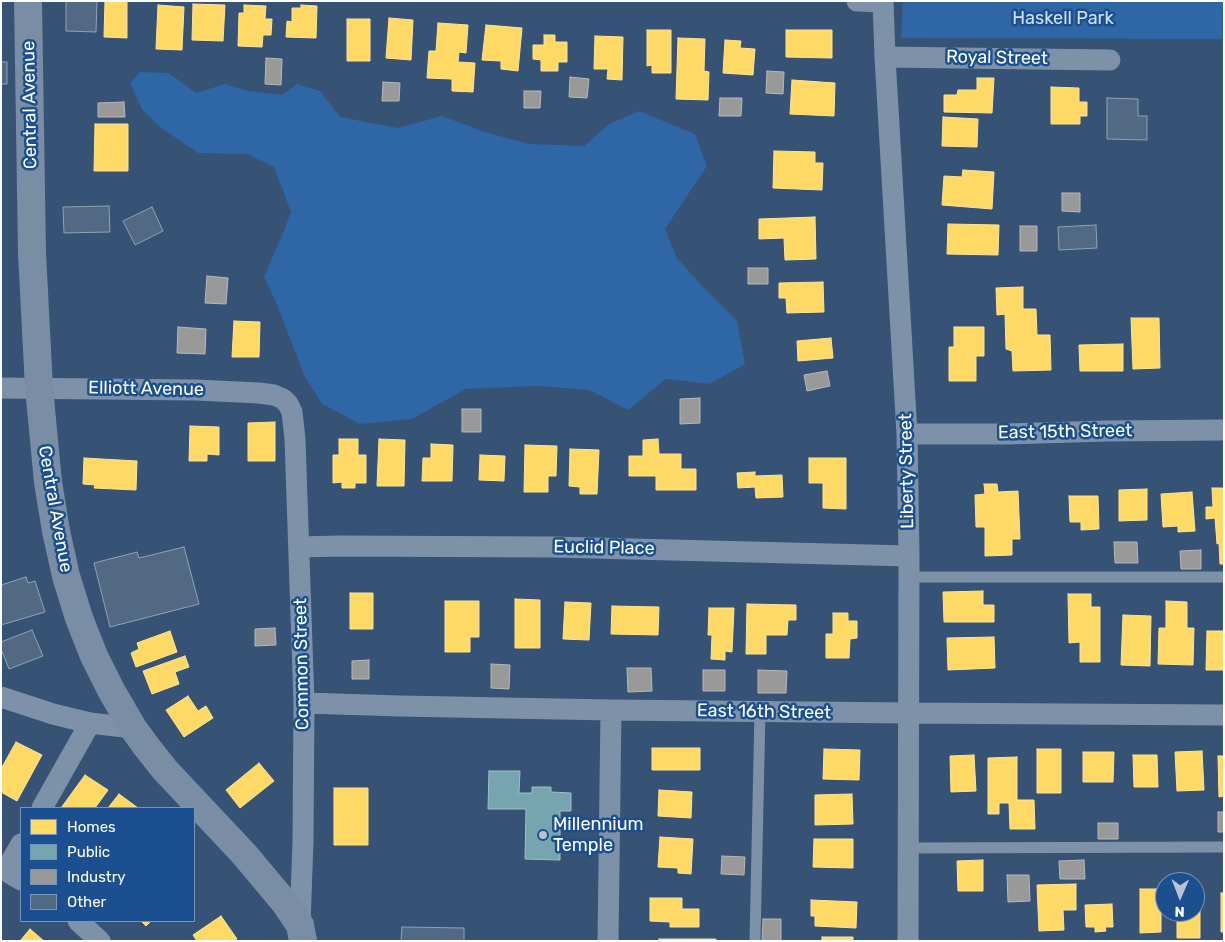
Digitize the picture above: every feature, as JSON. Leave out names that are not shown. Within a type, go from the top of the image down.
[{"type":"street","name":"Central Avenue","points":[[28,1],[32,253],[38,388],[48,482],[66,576],[79,618],[94,656],[110,690],[133,728],[165,770],[268,882],[285,903],[301,933]]},
{"type":"street","points":[[857,1],[882,2]]},
{"type":"street","name":"Liberty Street","points":[[882,2],[907,434],[909,556],[908,941]]},
{"type":"street","name":"Royal Street","points":[[884,57],[1110,60]]},
{"type":"street","name":"Elliott Avenue","points":[[1,388],[196,390],[259,393],[274,395],[283,399],[288,404]]},
{"type":"street","name":"Common Street","points":[[288,404],[292,412],[295,439],[304,703],[301,933]]},
{"type":"street","name":"East 15th Street","points":[[907,434],[1224,430]]},
{"type":"street","name":"Euclid Place","points":[[299,548],[339,546],[554,547],[909,556]]},
{"type":"street","points":[[1,697],[53,714],[90,723],[133,728]]},
{"type":"street","name":"East 16th Street","points":[[304,703],[760,712],[1224,715]]},
{"type":"street","points":[[608,941],[611,710]]},
{"type":"street","points":[[43,807],[90,723]]},
{"type":"street","points":[[9,873],[20,846]]},
{"type":"street","points":[[79,922],[100,941]]},
{"type":"lane","points":[[909,577],[1224,577]]},
{"type":"lane","points":[[755,941],[760,712]]},
{"type":"lane","points":[[908,848],[1224,847]]},
{"type":"green space","name":"Haskell Park","points":[[903,1],[1224,1],[1224,39],[901,38]]},
{"type":"green space","points":[[140,72],[169,73],[196,93],[225,84],[249,91],[282,95],[297,84],[320,91],[340,117],[398,128],[442,116],[485,132],[529,144],[584,146],[609,124],[639,111],[695,134],[707,166],[665,229],[677,258],[737,321],[745,364],[710,384],[666,379],[628,410],[589,390],[537,386],[466,389],[412,419],[360,424],[322,404],[304,375],[276,302],[264,277],[291,212],[274,167],[247,154],[198,153],[160,127],[142,109],[130,83]]},
{"type":"building: Homes","points":[[105,1],[127,1],[127,38],[104,37]]},
{"type":"building: Homes","points":[[193,4],[225,5],[223,41],[192,40]]},
{"type":"building: Homes","points":[[158,5],[184,7],[182,50],[156,49]]},
{"type":"building: Homes","points":[[244,5],[266,6],[265,19],[272,19],[271,35],[263,35],[262,47],[238,46],[239,13],[244,13]]},
{"type":"building: Homes","points":[[301,5],[317,6],[316,38],[286,37],[287,21],[292,22],[292,8],[301,8]]},
{"type":"building: Homes","points":[[389,18],[413,20],[411,60],[386,58]]},
{"type":"building: Homes","points":[[347,19],[370,19],[370,61],[347,61]]},
{"type":"building: Homes","points":[[438,23],[468,25],[466,53],[459,52],[458,62],[475,63],[473,92],[452,91],[452,79],[427,78],[429,51],[436,51]]},
{"type":"building: Homes","points":[[486,25],[522,28],[518,71],[501,69],[501,61],[482,60]]},
{"type":"building: Homes","points":[[647,30],[671,30],[671,73],[652,73],[652,65],[647,66]]},
{"type":"building: Homes","points":[[786,30],[832,30],[832,58],[786,57]]},
{"type":"building: Homes","points":[[544,35],[555,35],[555,42],[567,42],[567,62],[558,62],[558,71],[541,71],[541,60],[533,59],[533,45],[544,45]]},
{"type":"building: Homes","points":[[595,36],[623,37],[622,80],[607,79],[608,69],[594,69]]},
{"type":"building: Homes","points":[[678,38],[705,39],[704,71],[709,72],[708,100],[676,99]]},
{"type":"building: Homes","points":[[725,40],[741,41],[740,48],[755,49],[753,75],[723,73]]},
{"type":"building: Homes","points":[[977,78],[994,78],[992,113],[944,112],[944,95],[957,95],[958,90],[977,90]]},
{"type":"building: Homes","points":[[792,80],[835,83],[834,116],[790,114]]},
{"type":"building: Homes","points":[[1051,87],[1079,88],[1079,102],[1087,102],[1087,116],[1080,116],[1080,124],[1051,124]]},
{"type":"building: Homes","points":[[943,117],[978,119],[977,147],[942,146]]},
{"type":"building: Homes","points":[[95,124],[128,124],[128,171],[94,171]]},
{"type":"building: Homes","points":[[774,151],[815,152],[815,163],[823,163],[822,190],[773,188]]},
{"type":"building: Homes","points":[[963,170],[994,172],[992,209],[942,205],[944,176],[962,177]]},
{"type":"building: Homes","points":[[815,217],[816,259],[785,260],[784,238],[759,239],[759,219]]},
{"type":"building: Homes","points":[[948,224],[999,225],[998,255],[947,254]]},
{"type":"building: Homes","points":[[823,282],[824,312],[787,313],[786,298],[779,298],[779,283]]},
{"type":"building: Homes","points":[[1023,287],[1023,309],[1036,309],[1037,335],[1050,335],[1051,370],[1013,371],[1012,351],[1006,349],[1005,314],[997,315],[996,288]]},
{"type":"building: Homes","points":[[1131,318],[1159,318],[1160,368],[1133,369]]},
{"type":"building: Homes","points":[[234,321],[260,322],[259,357],[232,357]]},
{"type":"building: Homes","points":[[954,327],[984,327],[984,356],[976,356],[976,381],[949,381],[949,347],[954,347]]},
{"type":"building: Homes","points":[[831,338],[833,358],[798,361],[797,341]]},
{"type":"building: Homes","points":[[1123,344],[1123,371],[1080,371],[1079,345]]},
{"type":"building: Homes","points":[[275,422],[275,461],[248,461],[248,423]]},
{"type":"building: Homes","points":[[190,426],[219,427],[219,455],[207,454],[207,461],[189,461]]},
{"type":"building: Homes","points":[[339,439],[358,439],[358,455],[366,455],[366,483],[355,483],[355,488],[342,488],[342,482],[333,483],[333,455],[339,455]]},
{"type":"building: Homes","points":[[379,439],[405,440],[404,486],[377,486]]},
{"type":"building: Homes","points":[[658,439],[659,454],[681,454],[681,469],[696,469],[696,490],[656,490],[656,476],[629,476],[629,456],[643,456],[643,440]]},
{"type":"building: Homes","points":[[431,444],[453,445],[452,481],[422,481],[423,458],[431,458]]},
{"type":"building: Homes","points":[[525,445],[557,446],[556,476],[548,476],[548,492],[524,492]]},
{"type":"building: Homes","points":[[570,449],[599,450],[597,494],[580,494],[580,487],[569,486]]},
{"type":"building: Homes","points":[[480,455],[505,456],[504,481],[479,480]]},
{"type":"building: Homes","points":[[84,458],[137,461],[136,490],[94,488],[95,485],[83,484]]},
{"type":"building: Homes","points":[[809,458],[846,458],[846,509],[823,508],[823,483],[809,483]]},
{"type":"building: Homes","points":[[755,472],[755,476],[782,475],[783,497],[756,498],[755,487],[738,488],[737,473]]},
{"type":"building: Homes","points":[[984,484],[997,484],[998,492],[1018,491],[1020,539],[1012,539],[1012,555],[985,556],[985,527],[976,527],[975,495],[985,494]]},
{"type":"building: Homes","points":[[1212,488],[1224,488],[1224,564],[1220,564],[1215,518],[1206,519],[1206,507],[1213,507]]},
{"type":"building: Homes","points":[[1147,489],[1147,520],[1119,521],[1119,490]]},
{"type":"building: Homes","points":[[1192,492],[1195,531],[1178,532],[1178,526],[1163,527],[1161,494]]},
{"type":"building: Homes","points":[[1069,496],[1098,496],[1099,529],[1081,530],[1081,522],[1070,522]]},
{"type":"building: Homes","points":[[983,591],[983,605],[994,605],[994,622],[944,622],[943,592]]},
{"type":"building: Homes","points":[[350,593],[373,593],[373,629],[350,629]]},
{"type":"building: Homes","points":[[1068,594],[1091,594],[1091,607],[1100,607],[1100,662],[1080,662],[1080,642],[1069,643]]},
{"type":"building: Homes","points":[[515,599],[540,600],[540,648],[515,648]]},
{"type":"building: Homes","points":[[445,601],[479,601],[479,637],[470,637],[470,652],[445,652]]},
{"type":"building: Homes","points":[[1166,601],[1187,602],[1187,628],[1194,628],[1193,665],[1158,664],[1159,628],[1166,628]]},
{"type":"building: Homes","points":[[565,602],[591,603],[589,640],[563,639]]},
{"type":"building: Homes","points":[[747,604],[796,605],[796,620],[788,620],[787,635],[766,635],[766,654],[746,654]]},
{"type":"building: Homes","points":[[612,606],[659,607],[658,635],[611,634]]},
{"type":"building: Homes","points":[[709,608],[734,608],[732,652],[725,651],[725,660],[711,659],[712,635],[708,635]]},
{"type":"building: Homes","points":[[833,613],[848,613],[848,621],[857,621],[857,638],[850,639],[849,658],[826,658],[826,634],[833,634]]},
{"type":"building: Homes","points":[[1123,615],[1151,616],[1150,666],[1121,665]]},
{"type":"building: Homes","points":[[170,631],[177,652],[136,667],[131,653],[139,649],[137,643]]},
{"type":"building: Homes","points":[[1207,631],[1224,631],[1224,670],[1206,670]]},
{"type":"building: Homes","points":[[994,637],[995,668],[948,670],[947,638]]},
{"type":"building: Homes","points":[[185,656],[189,667],[175,672],[179,684],[152,694],[143,671]]},
{"type":"building: Homes","points":[[188,696],[198,711],[206,706],[213,718],[184,737],[166,710]]},
{"type":"building: Homes","points":[[16,742],[42,755],[17,801],[1,792],[1,769]]},
{"type":"building: Homes","points":[[652,748],[700,748],[700,770],[652,770]]},
{"type":"building: Homes","points":[[824,749],[860,750],[859,780],[823,779]]},
{"type":"building: Homes","points":[[1037,749],[1061,749],[1061,793],[1037,793]]},
{"type":"building: Homes","points":[[1202,751],[1204,790],[1177,791],[1175,752]]},
{"type":"building: Homes","points":[[1083,752],[1114,752],[1113,782],[1083,782]]},
{"type":"building: Homes","points":[[974,755],[976,791],[951,792],[950,756]]},
{"type":"building: Homes","points":[[1133,755],[1157,755],[1158,787],[1134,787]]},
{"type":"building: Homes","points":[[1218,756],[1224,756],[1224,796],[1219,797]]},
{"type":"building: Homes","points":[[1017,757],[1017,800],[1034,800],[1035,829],[1010,829],[1009,803],[999,803],[999,814],[988,814],[988,758]]},
{"type":"building: Homes","points":[[259,763],[274,781],[240,808],[226,790]]},
{"type":"building: Homes","points":[[85,775],[108,790],[96,807],[62,807]]},
{"type":"building: Homes","points":[[334,788],[368,788],[368,845],[334,845]]},
{"type":"building: Homes","points":[[659,790],[692,792],[691,818],[658,816]]},
{"type":"building: Homes","points":[[119,794],[137,807],[109,807]]},
{"type":"building: Homes","points":[[852,794],[853,824],[815,825],[815,795]]},
{"type":"building: Homes","points":[[660,837],[693,839],[691,874],[678,873],[678,868],[658,867]]},
{"type":"building: Homes","points":[[814,839],[853,839],[853,868],[813,867]]},
{"type":"building: Homes","points":[[983,860],[983,891],[958,891],[957,861]]},
{"type":"building: Homes","points":[[1076,884],[1076,910],[1063,910],[1064,930],[1039,931],[1037,885]]},
{"type":"building: Homes","points":[[1140,889],[1155,889],[1155,922],[1161,922],[1161,932],[1140,933]]},
{"type":"building: Homes","points":[[1221,893],[1224,893],[1224,932],[1221,932]]},
{"type":"building: Homes","points":[[650,898],[682,898],[682,909],[699,909],[699,927],[670,927],[670,922],[650,921]]},
{"type":"building: Homes","points":[[811,900],[857,902],[856,928],[815,926],[815,916],[811,916]]},
{"type":"building: Homes","points":[[1112,904],[1113,927],[1105,927],[1106,931],[1095,932],[1095,927],[1086,927],[1085,905]]},
{"type":"building: Homes","points":[[221,916],[237,939],[234,941],[197,941],[193,935]]},
{"type":"building: Homes","points":[[142,922],[150,922],[146,926]]},
{"type":"building: Homes","points":[[1177,922],[1200,922],[1200,938],[1177,938]]},
{"type":"building: Homes","points":[[30,929],[44,941],[20,941]]},
{"type":"building: Homes","points":[[822,937],[853,937],[853,941],[822,941]]},
{"type":"building: Homes","points":[[659,939],[716,939],[716,941],[659,941]]},
{"type":"building: Public","name":"Millennium Temple","points":[[489,771],[520,771],[519,793],[532,793],[532,787],[551,787],[551,792],[571,793],[571,811],[560,811],[560,860],[525,859],[526,809],[488,809]]},
{"type":"building: Industry","points":[[266,58],[282,59],[281,85],[265,84]]},
{"type":"building: Industry","points":[[767,71],[784,72],[783,94],[766,93]]},
{"type":"building: Industry","points":[[570,77],[589,79],[587,98],[569,97]]},
{"type":"building: Industry","points":[[383,82],[400,83],[399,101],[382,101]]},
{"type":"building: Industry","points":[[524,91],[541,91],[540,108],[524,108]]},
{"type":"building: Industry","points":[[720,98],[742,98],[741,116],[719,116]]},
{"type":"building: Industry","points":[[124,102],[125,117],[98,117],[98,103]]},
{"type":"building: Industry","points":[[1062,193],[1080,193],[1080,212],[1062,211]]},
{"type":"building: Industry","points":[[1020,226],[1037,226],[1037,251],[1020,251]]},
{"type":"building: Industry","points":[[748,268],[768,268],[768,284],[748,284]]},
{"type":"building: Industry","points":[[207,276],[228,278],[226,304],[205,303]]},
{"type":"building: Industry","points":[[178,327],[206,329],[205,354],[177,353]]},
{"type":"building: Industry","points":[[827,371],[830,386],[807,391],[804,375]]},
{"type":"building: Industry","points":[[700,398],[700,423],[680,424],[680,399]]},
{"type":"building: Industry","points":[[462,409],[481,409],[481,432],[462,432]]},
{"type":"building: Industry","points":[[1114,542],[1137,542],[1138,563],[1115,563]]},
{"type":"building: Industry","points":[[1201,550],[1201,569],[1181,569],[1180,551]]},
{"type":"building: Industry","points":[[275,628],[276,645],[255,646],[255,629]]},
{"type":"building: Industry","points":[[369,660],[369,679],[352,679],[352,661]]},
{"type":"building: Industry","points":[[491,664],[510,665],[509,689],[491,688]]},
{"type":"building: Industry","points":[[627,668],[651,668],[652,691],[628,692]]},
{"type":"building: Industry","points":[[703,670],[725,670],[725,691],[703,691]]},
{"type":"building: Industry","points":[[758,670],[787,671],[786,693],[758,693]]},
{"type":"building: Industry","points":[[1218,812],[1224,812],[1224,832],[1218,832]]},
{"type":"building: Industry","points":[[1098,823],[1118,823],[1118,839],[1098,839]]},
{"type":"building: Industry","points":[[722,856],[745,857],[744,875],[721,874]]},
{"type":"building: Industry","points":[[1084,860],[1085,879],[1060,879],[1059,861]]},
{"type":"building: Industry","points":[[1007,875],[1029,875],[1030,901],[1008,902]]},
{"type":"building: Industry","points":[[763,919],[781,919],[781,941],[762,941]]},
{"type":"building: Other","points":[[66,1],[97,1],[96,32],[66,31]]},
{"type":"building: Other","points":[[1,62],[7,62],[7,84],[1,84]]},
{"type":"building: Other","points":[[1107,98],[1138,99],[1138,116],[1147,116],[1147,140],[1107,139]]},
{"type":"building: Other","points":[[109,206],[110,232],[64,233],[63,207]]},
{"type":"building: Other","points":[[152,207],[163,231],[135,245],[123,221]]},
{"type":"building: Other","points":[[1096,225],[1097,248],[1059,250],[1058,227]]},
{"type":"building: Other","points":[[184,547],[199,604],[110,627],[94,563],[137,552],[139,558]]},
{"type":"building: Other","points":[[26,577],[28,583],[35,581],[45,612],[1,625],[1,585]]},
{"type":"building: Other","points":[[32,630],[43,656],[9,669],[1,649],[1,642]]},
{"type":"building: Other","points":[[402,927],[464,928],[464,941],[401,941]]},
{"type":"place","name":"Millennium Temple","points":[[543,835]]}]
